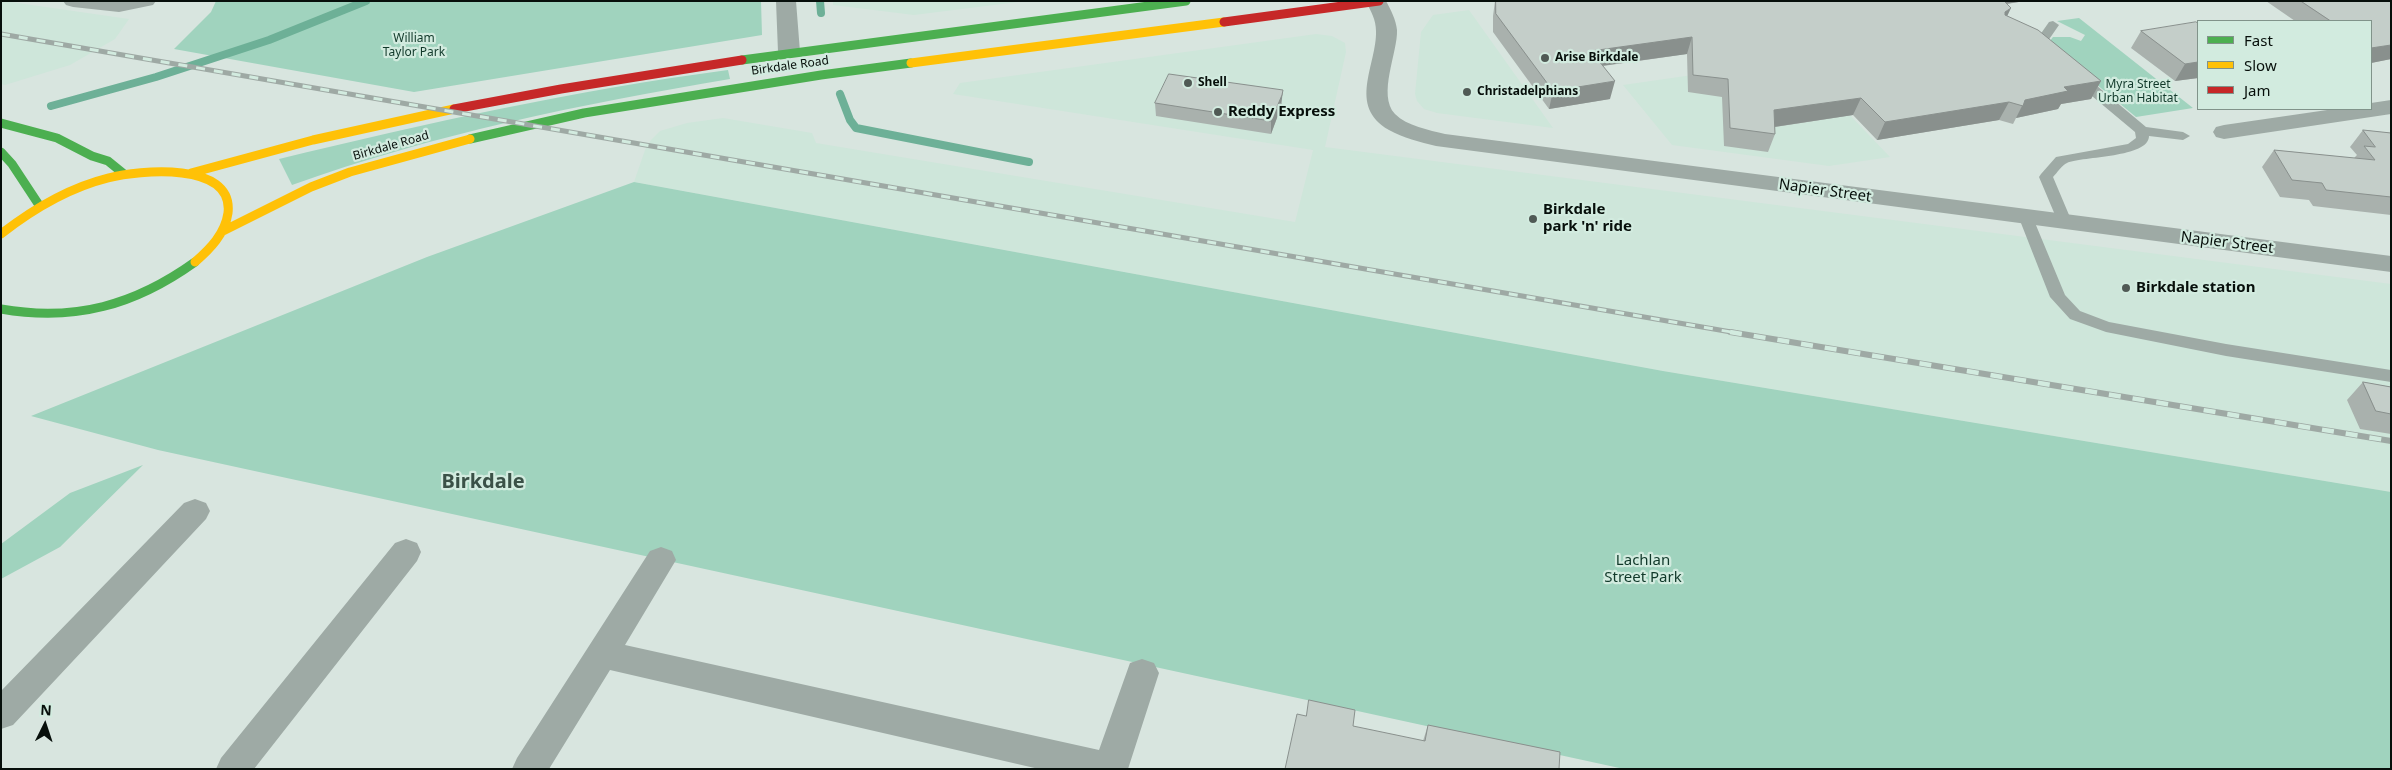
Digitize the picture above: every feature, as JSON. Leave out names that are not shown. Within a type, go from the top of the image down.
[{"type":"main road","name":"Birkdale Road","points":[[191,173],[261,152],[529,94],[630,76],[789,52],[1186,1]]},
{"type":"main road","name":"Birkdale Road","points":[[223,231],[311,187],[350,172],[457,142],[584,113],[752,85],[1378,1]]},
{"type":"main road","points":[[1,123],[57,138],[92,156],[108,161],[124,174]]},
{"type":"main road","points":[[1,152],[11,160],[21,173],[27,190],[39,206]]},
{"type":"main road","points":[[1,234],[11,224],[39,206],[73,189],[124,174],[160,170],[191,173],[213,181],[226,194],[230,211],[223,231],[205,253],[177,275],[141,294],[101,308],[69,314],[24,315],[1,309]]},
{"type":"main road","points":[[9,321],[24,315]]},
{"type":"street","points":[[73,1],[110,6],[128,6],[146,1]]},
{"type":"street","points":[[786,1],[789,52]]},
{"type":"street","name":"Napier Street","points":[[1378,1],[1386,27],[1377,80],[1378,106],[1389,121],[1416,133],[1444,141],[2391,264]]},
{"type":"street","points":[[2372,110],[2391,107]]},
{"type":"street","points":[[2224,132],[2371,110]]},
{"type":"street","points":[[1,714],[195,511]]},
{"type":"street","points":[[233,769],[406,552]]},
{"type":"street","points":[[529,769],[661,560]]},
{"type":"street","points":[[602,654],[1110,769],[1142,673]]},
{"type":"lane","points":[[2038,46],[2052,25]]},
{"type":"lane","points":[[2068,69],[2142,130],[2183,136]]},
{"type":"lane","points":[[2064,222],[2046,177],[2061,160],[2132,147],[2143,139],[2142,130]]},
{"type":"lane","points":[[2026,218],[2058,297],[2076,315],[2106,327],[2189,343],[2391,376]]},
{"type":"shaded area","points":[[1,1],[129,19],[115,39],[70,65],[5,85],[1,84]]},
{"type":"shaded area","points":[[833,1],[1026,1],[914,15],[833,5]]},
{"type":"shaded area","points":[[1469,10],[1553,128],[1437,113],[1424,109],[1417,101],[1415,94],[1421,32],[1433,15]]},
{"type":"shaded area","points":[[1316,34],[1332,36],[1345,43],[1346,52],[1325,147],[2391,284],[2391,492],[1663,371],[634,182],[645,150],[660,131],[687,123],[723,118],[812,133],[816,143],[1295,222],[1313,150],[953,94],[960,83]]},
{"type":"shaded area","points":[[1797,60],[1890,157],[1829,166],[1672,145],[1623,85]]},
{"type":"green space","name":"William Taylor Park","points":[[216,1],[761,1],[762,35],[414,92],[174,49],[211,12]]},
{"type":"green space","name":"Myra Street Urban Habitat","points":[[2079,18],[2193,108],[2136,117],[2050,46],[2049,42],[2053,37],[2070,37],[2081,41],[2085,35],[2057,21]]},
{"type":"green space","points":[[728,70],[730,79],[508,122],[399,150],[292,185],[279,159],[558,97]]},
{"type":"green space","name":"Lachlan Street Park","points":[[634,182],[1663,371],[2391,492],[2391,769],[1624,769],[158,450],[31,416],[427,257]]},
{"type":"green space","points":[[143,465],[60,547],[1,579],[1,544],[70,493]]},
{"type":"building","points":[[1496,1],[2004,1],[2011,8],[2005,12],[2005,15],[2038,30],[2101,81],[2064,87],[2068,91],[2025,100],[2023,106],[2009,102],[1885,122],[1861,98],[1774,110],[1775,134],[1730,128],[1728,79],[1693,75],[1692,37],[1591,51],[1615,81],[1553,91],[1496,14]]},
{"type":"building","points":[[2301,1],[2391,1],[2391,45],[2372,48],[2372,20],[2330,20]]},
{"type":"building","points":[[2197,22],[2197,62],[2185,64],[2141,31]]},
{"type":"building","points":[[1169,74],[1283,90],[1271,121],[1155,103]]},
{"type":"building","points":[[2363,130],[2391,133],[2391,197],[2326,190],[2322,183],[2292,180],[2274,150],[2375,160],[2364,146],[2375,147]]},
{"type":"building","points":[[2363,382],[2391,387],[2391,414],[2376,411]]},
{"type":"building","points":[[1309,700],[1355,710],[1353,726],[1425,741],[1428,725],[1560,752],[1559,769],[1285,769],[1297,714],[1306,716]]},
{"type":"waterway","points":[[51,106],[156,77],[269,40],[366,1]]},
{"type":"waterway","points":[[820,1],[821,13]]},
{"type":"waterway","points":[[840,94],[850,120],[856,128],[1029,162]]},
{"type":"railway","points":[[1,34],[1737,333]]},
{"type":"railway","points":[[1730,332],[2391,441]]},
{"type":"traffic: fast","points":[[742,60],[1186,1]]},
{"type":"traffic: fast","points":[[470,139],[584,113],[821,75],[911,63]]},
{"type":"traffic: fast","points":[[1,123],[57,138],[92,156],[108,161],[124,174]]},
{"type":"traffic: fast","points":[[1,152],[17,170],[29,192],[39,205]]},
{"type":"traffic: fast","points":[[1,309],[51,314],[103,307],[128,300],[152,289],[174,277],[195,262]]},
{"type":"traffic: slow","points":[[911,63],[1224,22]]},
{"type":"traffic: slow","points":[[191,173],[313,140],[454,109]]},
{"type":"traffic: slow","points":[[223,231],[311,187],[350,172],[470,139]]},
{"type":"traffic: slow","points":[[1,234],[29,213],[59,195],[92,182],[140,172],[177,172],[195,175],[211,181],[223,190],[229,203],[227,220],[218,238],[195,262]]},
{"type":"traffic: jam","points":[[1224,22],[1379,1]]},
{"type":"traffic: jam","points":[[454,109],[561,89],[742,60]]},
{"type":"place","name":"Arise Birkdale","points":[[1545,58]]},
{"type":"place","name":"Shell","points":[[1188,83]]},
{"type":"place","name":"Christadelphians","points":[[1467,92]]},
{"type":"place","name":"Reddy Express","points":[[1218,112]]},
{"type":"place","name":"Birkdale park 'n' ride","points":[[1533,219]]},
{"type":"place","name":"Birkdale station","points":[[2126,288]]},
{"type":"district","name":"Birkdale","points":[[483,482]]}]
